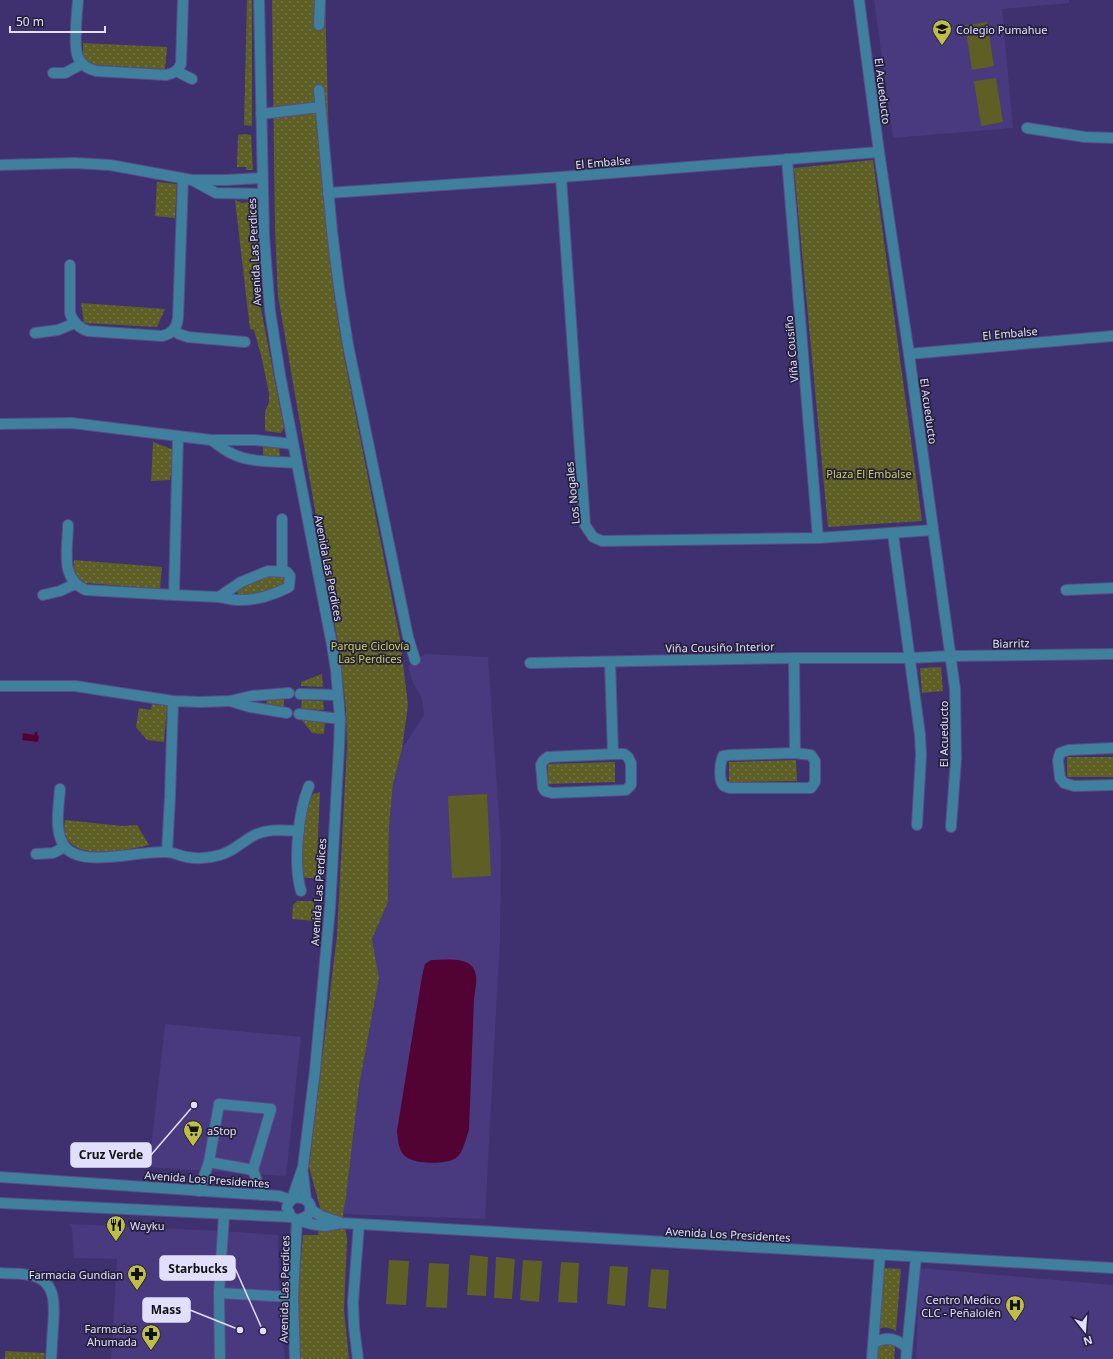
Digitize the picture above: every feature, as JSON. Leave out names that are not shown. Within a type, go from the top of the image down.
[{"type":"street","points":[[78,1],[75,45],[77,56],[82,64],[91,70],[96,71],[166,75],[176,71],[181,64],[183,0]]},
{"type":"street","name":"Avenida Las Perdices","points":[[259,0],[262,194],[266,276],[275,346],[332,645],[340,719],[330,908],[315,1070],[303,1167],[292,1199]]},
{"type":"street","points":[[319,25],[320,0]]},
{"type":"street","name":"El Acueducto","points":[[859,0],[955,689],[956,759],[951,827]]},
{"type":"street","points":[[53,73],[65,73],[82,64]]},
{"type":"street","points":[[176,71],[192,79]]},
{"type":"street","points":[[319,90],[328,193],[339,288],[348,345],[408,637],[415,660]]},
{"type":"street","points":[[261,114],[320,107]]},
{"type":"street","points":[[1027,128],[1085,137],[1113,138]]},
{"type":"street","name":"El Embalse","points":[[328,193],[561,177],[879,152]]},
{"type":"street","name":"Viña Cousiño","points":[[787,159],[818,538]]},
{"type":"street","points":[[0,165],[110,165],[188,180],[262,178]]},
{"type":"street","name":"Los Nogales","points":[[561,177],[586,525],[593,537],[602,541],[818,538],[893,534],[933,530]]},
{"type":"street","points":[[188,180],[216,193],[262,194]]},
{"type":"street","points":[[70,265],[70,313],[75,323],[79,327],[88,331],[162,336],[174,330],[178,323],[188,180]]},
{"type":"street","points":[[35,333],[58,330],[75,323]]},
{"type":"street","points":[[174,330],[188,338],[245,342]]},
{"type":"street","name":"El Embalse","points":[[909,354],[1113,336]]},
{"type":"street","points":[[0,424],[72,423],[212,440],[255,440],[293,444]]},
{"type":"street","points":[[174,596],[178,436]]},
{"type":"street","points":[[212,440],[236,456],[255,460],[297,463]]},
{"type":"street","points":[[282,519],[282,571]]},
{"type":"street","points":[[68,525],[67,570],[71,580],[75,584],[80,588],[92,591],[219,597],[237,600],[255,599],[289,588],[290,576],[287,572],[268,571],[241,582],[219,597]]},
{"type":"street","name":"El Acueducto","points":[[893,534],[920,735],[921,756],[917,825]]},
{"type":"street","points":[[43,595],[60,592],[75,584]]},
{"type":"street","points":[[1066,590],[1113,588]]},
{"type":"street","name":"Biarritz","points":[[910,658],[1113,654]]},
{"type":"street","points":[[794,658],[796,753]]},
{"type":"street","name":"Viña Cousiño Interior","points":[[530,663],[794,658],[910,658]]},
{"type":"street","points":[[610,662],[613,754]]},
{"type":"street","points":[[0,686],[75,686],[173,701],[200,702],[230,701],[251,696],[288,693]]},
{"type":"street","points":[[300,694],[338,695]]},
{"type":"street","points":[[166,852],[170,805],[173,701]]},
{"type":"street","points":[[230,701],[250,707],[287,713]]},
{"type":"street","points":[[299,714],[340,719]]},
{"type":"street","points":[[1113,748],[1069,750],[1060,753],[1058,760],[1060,778],[1064,782],[1074,786],[1113,785]]},
{"type":"street","points":[[796,753],[811,755],[815,761],[815,782],[811,788],[730,788],[724,786],[721,781],[721,762],[723,756],[796,753]]},
{"type":"street","points":[[613,754],[624,754],[628,757],[631,763],[630,786],[626,790],[552,793],[545,791],[543,788],[541,765],[543,760],[548,757],[613,754]]},
{"type":"street","points":[[301,890],[298,877],[299,831],[302,804],[309,786]]},
{"type":"street","points":[[60,789],[58,826],[60,839],[65,847],[80,855],[94,857],[124,856],[166,852],[188,858],[213,856],[221,855],[232,850],[253,836],[262,833],[280,829],[299,831]]},
{"type":"street","points":[[36,854],[53,853],[65,847]]},
{"type":"street","points":[[199,1191],[209,1162],[219,1104],[271,1109],[253,1170],[262,1195]]},
{"type":"street","points":[[209,1162],[253,1170]]},
{"type":"street","name":"Avenida Las Perdices","points":[[303,1167],[308,1204]]},
{"type":"street","name":"Avenida Los Presidentes","points":[[0,1177],[280,1196],[292,1199]]},
{"type":"street","points":[[302,1197],[308,1204],[309,1214],[306,1218],[294,1218],[288,1213],[287,1208],[292,1199],[302,1197]]},
{"type":"street","name":"Avenida Los Presidentes","points":[[0,1203],[294,1218],[311,1224],[325,1226],[341,1223],[1113,1268]]},
{"type":"street","name":"Avenida Los Presidentes","points":[[308,1204],[321,1216],[341,1223]]},
{"type":"street","points":[[220,1359],[219,1293],[224,1215]]},
{"type":"street","name":"Avenida Las Perdices","points":[[294,1218],[293,1297],[295,1359]]},
{"type":"street","points":[[358,1359],[353,1302],[359,1224]]},
{"type":"street","points":[[872,1359],[880,1255]]},
{"type":"street","points":[[906,1359],[916,1257]]},
{"type":"street","points":[[0,1273],[35,1277],[44,1281],[49,1288],[53,1296],[54,1305],[51,1359]]},
{"type":"street","points":[[219,1293],[293,1297]]},
{"type":"street","points":[[874,1343],[881,1339],[888,1338],[902,1343],[907,1348]]},
{"type":"shaded area","name":"Colegio Pumahue","points":[[874,0],[1069,0],[1069,3],[1002,9],[1013,128],[893,138]]},
{"type":"shaded area","points":[[425,654],[488,657],[501,844],[500,938],[485,1219],[343,1214],[359,1086],[379,978],[372,939],[388,902],[389,826],[393,784],[402,749],[424,715],[422,698],[413,683],[408,666]]},
{"type":"shaded area","points":[[35,732],[38,732],[38,742],[22,740],[23,733],[34,735]]},
{"type":"shaded area","points":[[431,960],[458,960],[465,962],[474,969],[476,976],[469,1130],[458,1156],[445,1162],[437,1163],[421,1162],[407,1158],[400,1149],[397,1131],[422,976],[425,964]]},
{"type":"shaded area","points":[[165,1024],[301,1037],[286,1176],[149,1167]]},
{"type":"shaded area","points":[[69,1224],[278,1235],[279,1304],[285,1359],[111,1359],[117,1259],[74,1258],[72,1229]]},
{"type":"shaded area","name":"Centro Medico CLC - Peñalolén","points":[[920,1268],[1113,1285],[1113,1359],[916,1359]]},
{"type":"green space","points":[[247,0],[252,0],[252,126],[244,125]]},
{"type":"green space","name":"Parque Ciclovía Las Perdices","points":[[272,0],[325,0],[333,289],[342,346],[400,639],[408,705],[402,749],[393,784],[389,826],[388,902],[372,939],[379,978],[359,1086],[343,1214],[347,1239],[344,1310],[349,1359],[301,1359],[297,1309],[303,1235],[318,1235],[320,1207],[309,1167],[337,935],[347,746],[346,709],[339,649],[278,296],[275,230]]},
{"type":"green space","points":[[987,22],[994,66],[972,70],[965,25]]},
{"type":"green space","points":[[83,43],[167,47],[165,69],[93,65],[83,58]]},
{"type":"green space","points":[[996,78],[1003,122],[981,126],[974,81]]},
{"type":"green space","points":[[238,135],[251,135],[253,170],[246,170],[246,167],[237,167]]},
{"type":"green space","name":"Plaza El Embalse","points":[[873,160],[922,521],[828,527],[794,168]]},
{"type":"green space","points":[[157,182],[177,184],[175,218],[155,216]]},
{"type":"green space","points":[[235,200],[242,203],[255,201],[261,309],[284,428],[281,433],[265,431],[265,412],[269,402],[269,393],[254,330],[250,329]]},
{"type":"green space","points":[[81,303],[165,309],[157,327],[84,323]]},
{"type":"green space","points":[[153,442],[174,450],[170,480],[151,481]]},
{"type":"green space","points":[[263,447],[279,448],[280,457],[263,459]]},
{"type":"green space","points":[[74,560],[162,567],[160,589],[85,583],[75,574]]},
{"type":"green space","points":[[281,574],[286,579],[285,585],[261,594],[239,596],[236,590],[255,578]]},
{"type":"green space","points":[[941,667],[943,691],[922,693],[920,668]]},
{"type":"green space","points":[[322,674],[323,687],[301,686],[301,682]]},
{"type":"green space","points":[[284,699],[284,709],[266,705],[267,700]]},
{"type":"green space","points":[[302,700],[323,701],[324,710],[301,709]]},
{"type":"green space","points":[[152,704],[167,706],[164,742],[147,740],[136,727],[139,708],[151,710]]},
{"type":"green space","points":[[301,719],[325,721],[324,734],[312,733]]},
{"type":"green space","points":[[1067,757],[1113,757],[1113,777],[1067,777]]},
{"type":"green space","points":[[796,760],[797,781],[729,782],[729,762]]},
{"type":"green space","points":[[615,762],[615,782],[548,784],[548,764]]},
{"type":"green space","points":[[320,792],[316,878],[307,878],[301,876],[302,833],[308,799],[314,794]]},
{"type":"green space","points":[[487,794],[491,876],[452,878],[448,796]]},
{"type":"green space","points":[[65,820],[122,826],[137,825],[149,845],[109,852],[95,852],[81,849],[71,844],[65,834]]},
{"type":"green space","points":[[297,901],[314,901],[315,921],[292,919],[293,905]]},
{"type":"green space","points":[[470,1255],[488,1257],[486,1296],[467,1295]]},
{"type":"green space","points":[[496,1257],[515,1259],[512,1299],[494,1298]]},
{"type":"green space","points":[[389,1260],[409,1261],[406,1305],[386,1304]]},
{"type":"green space","points":[[523,1260],[542,1261],[539,1302],[520,1300]]},
{"type":"green space","points":[[561,1262],[579,1263],[577,1303],[558,1302]]},
{"type":"green space","points":[[429,1263],[449,1264],[447,1308],[426,1307]]},
{"type":"green space","points":[[610,1266],[628,1267],[625,1306],[607,1304]]},
{"type":"green space","points":[[883,1268],[901,1269],[896,1331],[888,1328],[879,1329]]},
{"type":"green space","points":[[651,1269],[669,1270],[666,1309],[648,1307]]},
{"type":"green space","points":[[881,1341],[893,1342],[895,1347],[894,1359],[876,1359],[877,1347]]},
{"type":"green space","points":[[5,1351],[45,1353],[44,1359],[5,1359]]},
{"type":"place","name":"Colegio Pumahue","points":[[942,46]]},
{"type":"place","name":"Cruz Verde","points":[[194,1105]]},
{"type":"place","name":"aStop","points":[[193,1147]]},
{"type":"place","name":"Wayku","points":[[116,1242]]},
{"type":"place","name":"Farmacia Gundian","points":[[137,1291]]},
{"type":"place","name":"Centro Medico CLC - Peñalolén","points":[[1015,1322]]},
{"type":"place","name":"Mass","points":[[240,1330]]},
{"type":"place","name":"Starbucks","points":[[263,1331]]},
{"type":"place","name":"Farmacias Ahumada","points":[[151,1351]]}]
